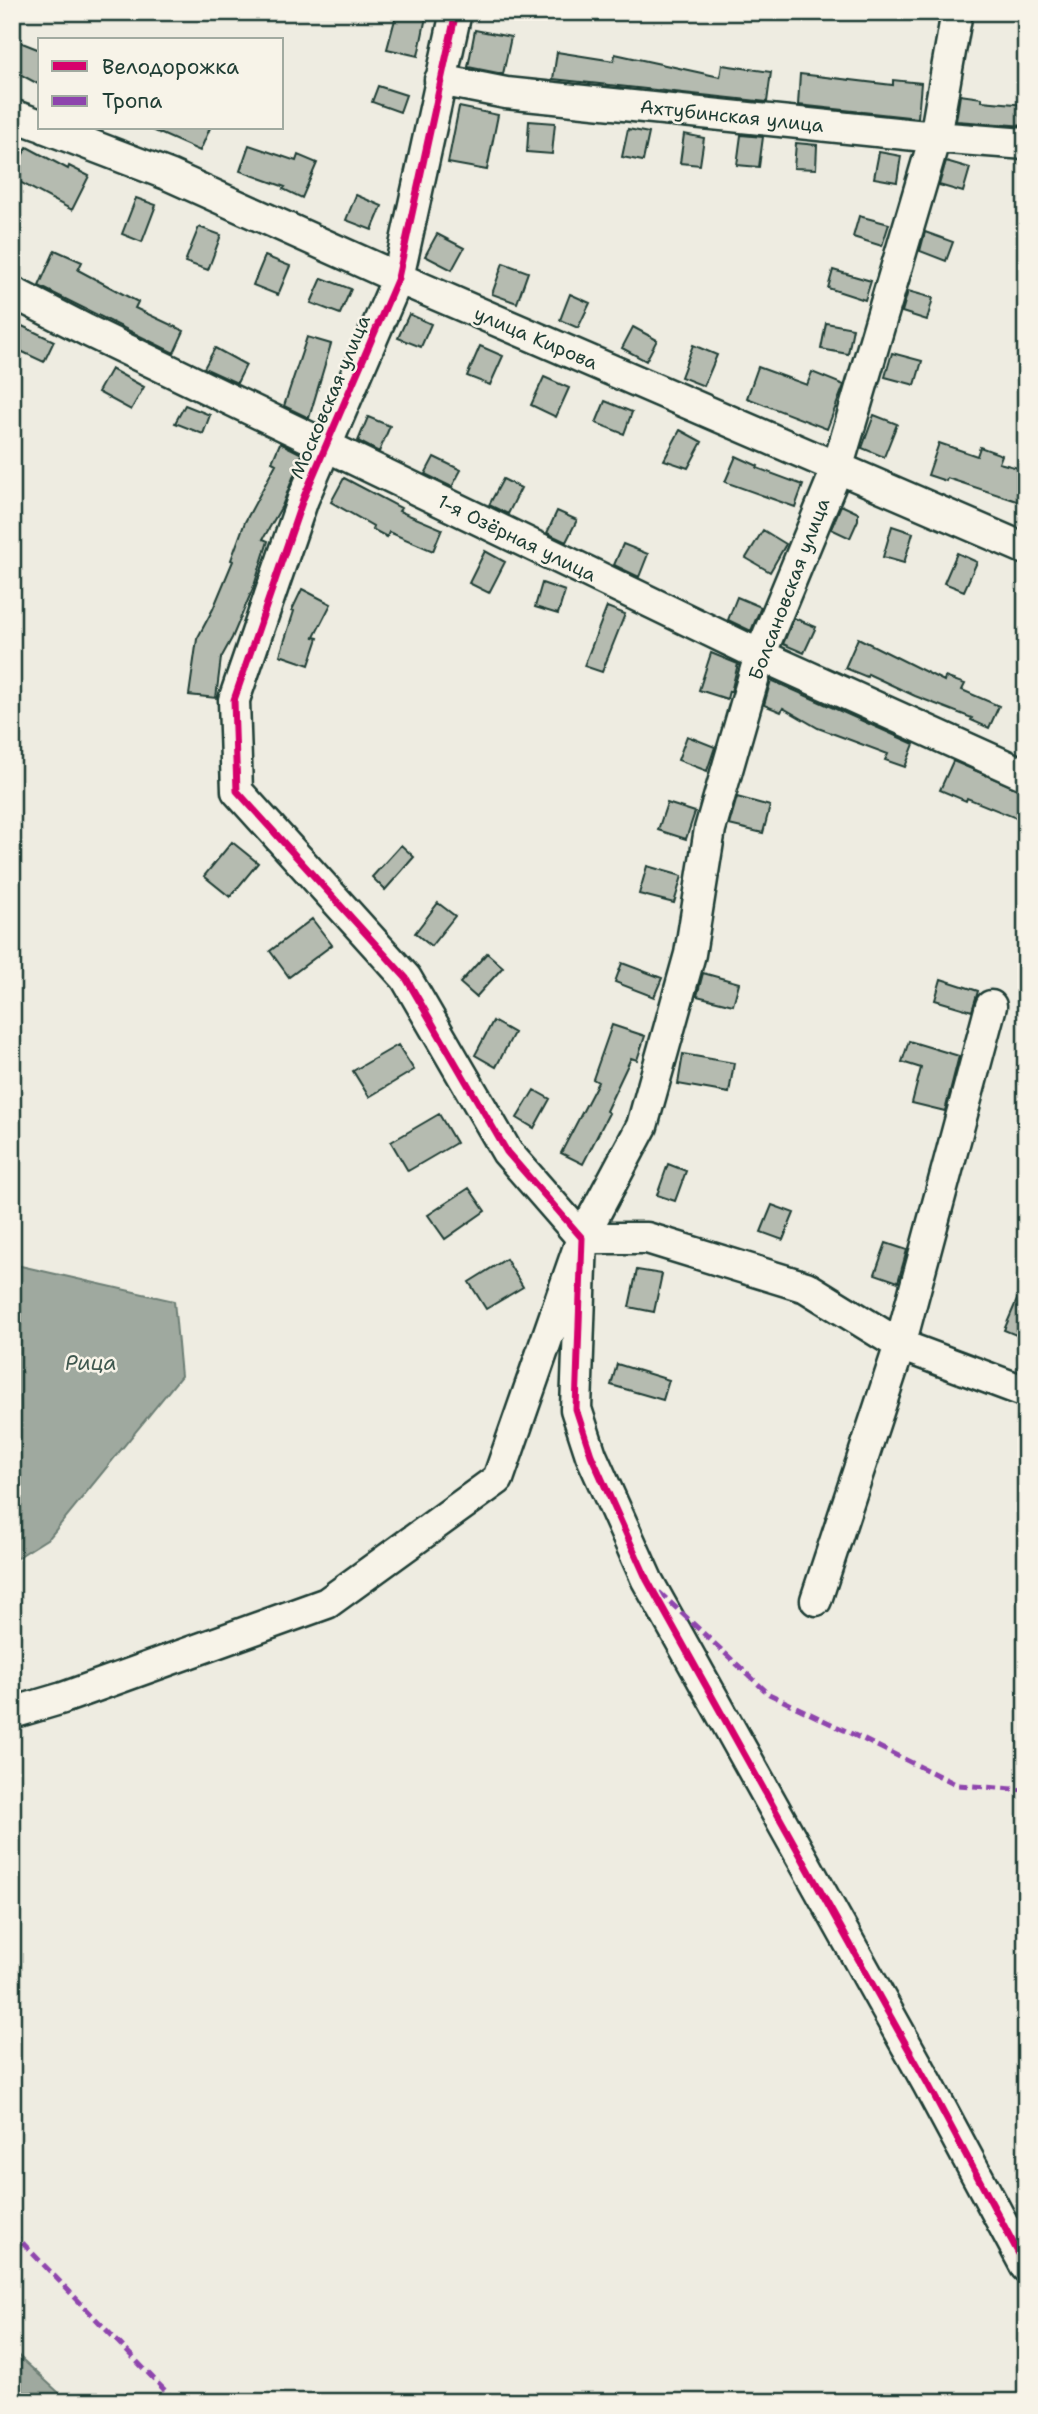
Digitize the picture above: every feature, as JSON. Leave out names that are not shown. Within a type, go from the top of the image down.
[{"type":"street","name":"Московская улица","points":[[456,12],[398,278],[303,499],[234,700],[237,791],[406,978],[507,1152],[582,1238]]},
{"type":"street","name":"Болсановская улица","points":[[12,1713],[63,1698],[327,1603],[498,1479],[582,1238],[642,1126],[690,954],[710,829],[760,654],[837,469],[935,137],[957,12]]},
{"type":"street","name":"Ахтубинская улица","points":[[440,80],[506,93],[1026,144]]},
{"type":"street","points":[[12,115],[38,124]]},
{"type":"street","name":"улица Кирова","points":[[51,130],[169,175],[398,278],[1026,550]]},
{"type":"street","name":"1-я Озёрная улица","points":[[12,292],[760,654],[1026,775]]},
{"type":"street","points":[[816,1600],[900,1345],[992,1006]]},
{"type":"street","points":[[1026,1392],[900,1345],[806,1287],[647,1238],[582,1238],[576,1409],[592,1455],[647,1580],[921,2072],[1026,2267]]},
{"type":"water","name":"Рица","points":[[12,1264],[174,1301],[181,1376],[50,1537],[12,1561]]},
{"type":"water","points":[[12,2350],[69,2402],[12,2402]]},
{"type":"building","points":[[397,12],[427,12],[418,56],[387,49]]},
{"type":"building","points":[[475,30],[511,37],[503,74],[468,67]]},
{"type":"building","points":[[12,39],[38,49],[38,84],[12,70]]},
{"type":"building","points":[[557,52],[614,61],[615,54],[720,77],[722,65],[771,72],[767,102],[553,79]]},
{"type":"building","points":[[800,74],[893,85],[893,80],[921,83],[918,118],[798,105]]},
{"type":"building","points":[[378,86],[406,95],[400,112],[372,102]]},
{"type":"building","points":[[960,95],[982,98],[982,101],[1026,105],[1026,126],[956,121]]},
{"type":"building","points":[[459,107],[498,115],[487,170],[448,163]]},
{"type":"building","points":[[529,121],[555,123],[552,154],[527,152]]},
{"type":"building","points":[[628,129],[649,133],[643,161],[622,157]]},
{"type":"building","points":[[153,130],[209,130],[200,151]]},
{"type":"building","points":[[684,134],[704,138],[700,165],[680,163]]},
{"type":"building","points":[[741,135],[763,137],[759,167],[737,165]]},
{"type":"building","points":[[796,143],[817,145],[816,169],[794,168]]},
{"type":"building","points":[[249,145],[296,161],[298,155],[317,163],[302,198],[283,189],[285,187],[240,171]]},
{"type":"building","points":[[27,147],[68,169],[69,166],[89,176],[72,210],[12,178]]},
{"type":"building","points":[[879,152],[901,156],[897,182],[874,178]]},
{"type":"building","points":[[946,161],[970,168],[963,192],[939,185]]},
{"type":"building","points":[[356,195],[382,206],[372,230],[346,220]]},
{"type":"building","points":[[136,198],[156,205],[142,242],[122,234]]},
{"type":"building","points":[[859,216],[889,224],[882,246],[853,237]]},
{"type":"building","points":[[199,227],[221,235],[208,270],[185,262]]},
{"type":"building","points":[[925,232],[953,242],[946,261],[920,251]]},
{"type":"building","points":[[437,234],[464,248],[452,270],[425,256]]},
{"type":"building","points":[[55,250],[82,262],[78,270],[138,302],[135,308],[184,331],[174,353],[39,286]]},
{"type":"building","points":[[265,256],[290,266],[278,295],[253,285]]},
{"type":"building","points":[[503,263],[528,272],[517,303],[492,294]]},
{"type":"building","points":[[833,270],[871,281],[865,300],[828,288]]},
{"type":"building","points":[[322,278],[351,289],[340,314],[311,303]]},
{"type":"building","points":[[908,291],[933,298],[927,320],[902,312]]},
{"type":"building","points":[[570,294],[590,303],[578,328],[560,320]]},
{"type":"building","points":[[409,314],[431,324],[421,347],[398,338]]},
{"type":"building","points":[[826,323],[853,328],[848,354],[821,349]]},
{"type":"building","points":[[20,325],[54,341],[44,362],[12,347]]},
{"type":"building","points":[[633,327],[657,340],[646,361],[622,348]]},
{"type":"building","points":[[307,337],[331,344],[309,418],[284,406]]},
{"type":"building","points":[[693,345],[717,355],[704,386],[681,377]]},
{"type":"building","points":[[480,346],[503,356],[490,385],[467,376]]},
{"type":"building","points":[[215,348],[246,365],[237,383],[204,368]]},
{"type":"building","points":[[892,353],[922,361],[915,385],[885,377]]},
{"type":"building","points":[[758,367],[807,385],[812,372],[844,385],[827,429],[747,398]]},
{"type":"building","points":[[111,369],[144,387],[131,410],[98,392]]},
{"type":"building","points":[[544,377],[569,388],[556,417],[531,405]]},
{"type":"building","points":[[605,401],[632,412],[624,434],[596,423]]},
{"type":"building","points":[[185,405],[210,415],[203,434],[175,423]]},
{"type":"building","points":[[874,415],[897,424],[884,457],[862,448]]},
{"type":"building","points":[[368,417],[390,426],[379,452],[358,441]]},
{"type":"building","points":[[680,430],[702,442],[688,468],[664,460]]},
{"type":"building","points":[[280,443],[302,454],[282,506],[263,539],[268,541],[254,586],[221,658],[216,698],[189,695],[197,639],[233,561],[231,560],[245,522],[276,464],[272,462]]},
{"type":"building","points":[[939,443],[977,456],[980,447],[1002,455],[999,463],[1026,470],[1026,504],[947,478],[946,481],[928,475]]},
{"type":"building","points":[[736,456],[758,466],[757,468],[803,485],[795,507],[725,482]]},
{"type":"building","points":[[434,457],[461,470],[452,487],[425,474]]},
{"type":"building","points":[[344,478],[401,508],[399,511],[442,529],[433,551],[389,532],[387,537],[331,502]]},
{"type":"building","points":[[503,479],[521,488],[508,514],[489,505]]},
{"type":"building","points":[[841,505],[858,513],[858,520],[850,538],[831,529]]},
{"type":"building","points":[[557,511],[577,520],[566,542],[547,533]]},
{"type":"building","points":[[892,526],[913,533],[904,563],[883,557]]},
{"type":"building","points":[[763,530],[786,544],[770,572],[746,558]]},
{"type":"building","points":[[623,544],[648,554],[639,577],[614,565]]},
{"type":"building","points":[[485,551],[505,562],[489,593],[469,583]]},
{"type":"building","points":[[957,553],[977,562],[964,591],[944,583]]},
{"type":"building","points":[[542,583],[565,591],[558,614],[535,607]]},
{"type":"building","points":[[302,589],[331,604],[314,637],[318,638],[309,665],[280,655],[294,611],[292,610]]},
{"type":"building","points":[[737,597],[761,607],[751,631],[728,620]]},
{"type":"building","points":[[607,607],[625,614],[602,672],[584,666]]},
{"type":"building","points":[[794,618],[816,627],[804,653],[783,644]]},
{"type":"building","points":[[858,638],[944,681],[945,677],[965,684],[962,690],[999,706],[989,728],[971,720],[972,718],[868,674],[867,677],[845,668]]},
{"type":"building","points":[[711,653],[738,664],[727,699],[699,690]]},
{"type":"building","points":[[771,680],[914,744],[905,767],[885,760],[888,754],[818,728],[783,708],[781,712],[764,705]]},
{"type":"building","points":[[687,736],[715,747],[707,771],[678,760]]},
{"type":"building","points":[[953,761],[1026,792],[1026,822],[940,790]]},
{"type":"building","points":[[737,797],[770,806],[763,833],[729,825]]},
{"type":"building","points":[[667,803],[695,812],[686,839],[658,830]]},
{"type":"building","points":[[232,842],[258,863],[230,897],[204,876]]},
{"type":"building","points":[[401,845],[414,857],[385,890],[372,877]]},
{"type":"building","points":[[647,866],[682,876],[674,903],[639,894]]},
{"type":"building","points":[[438,903],[455,916],[431,946],[415,933]]},
{"type":"building","points":[[312,919],[332,945],[289,977],[270,951]]},
{"type":"building","points":[[487,953],[503,967],[476,997],[460,983]]},
{"type":"building","points":[[622,963],[662,978],[654,997],[615,982]]},
{"type":"building","points":[[703,973],[739,983],[733,1005],[697,996]]},
{"type":"building","points":[[941,979],[978,991],[972,1011],[935,1000]]},
{"type":"building","points":[[493,1021],[514,1033],[496,1067],[475,1055]]},
{"type":"building","points":[[612,1025],[645,1036],[637,1060],[631,1058],[606,1111],[609,1113],[583,1164],[561,1153],[598,1082],[593,1079]]},
{"type":"building","points":[[909,1041],[959,1056],[945,1111],[912,1103],[921,1068],[902,1062]]},
{"type":"building","points":[[398,1045],[414,1070],[369,1097],[353,1071]]},
{"type":"building","points":[[683,1054],[734,1063],[729,1093],[678,1084]]},
{"type":"building","points":[[534,1090],[550,1099],[534,1128],[517,1118]]},
{"type":"building","points":[[439,1114],[456,1143],[408,1171],[391,1142]]},
{"type":"building","points":[[668,1164],[686,1171],[675,1201],[657,1195]]},
{"type":"building","points":[[469,1188],[485,1211],[445,1239],[428,1215]]},
{"type":"building","points":[[772,1205],[794,1213],[783,1240],[761,1232]]},
{"type":"building","points":[[886,1243],[907,1250],[898,1282],[875,1274]]},
{"type":"building","points":[[506,1259],[523,1287],[486,1309],[469,1282]]},
{"type":"building","points":[[637,1270],[662,1274],[654,1312],[629,1307]]},
{"type":"building","points":[[1026,1279],[1026,1339],[1004,1330]]},
{"type":"building","points":[[617,1364],[669,1380],[663,1400],[611,1385]]},
{"type":"marked path","points":[[659,1592],[769,1694],[958,1785],[1026,1790]]},
{"type":"marked path","points":[[12,2232],[176,2402]]},
{"type":"cycle path","points":[[456,12],[398,278],[303,499],[234,700],[237,791],[406,978],[507,1152],[582,1238],[576,1409],[591,1455],[647,1580],[928,2084],[1026,2267]]}]
